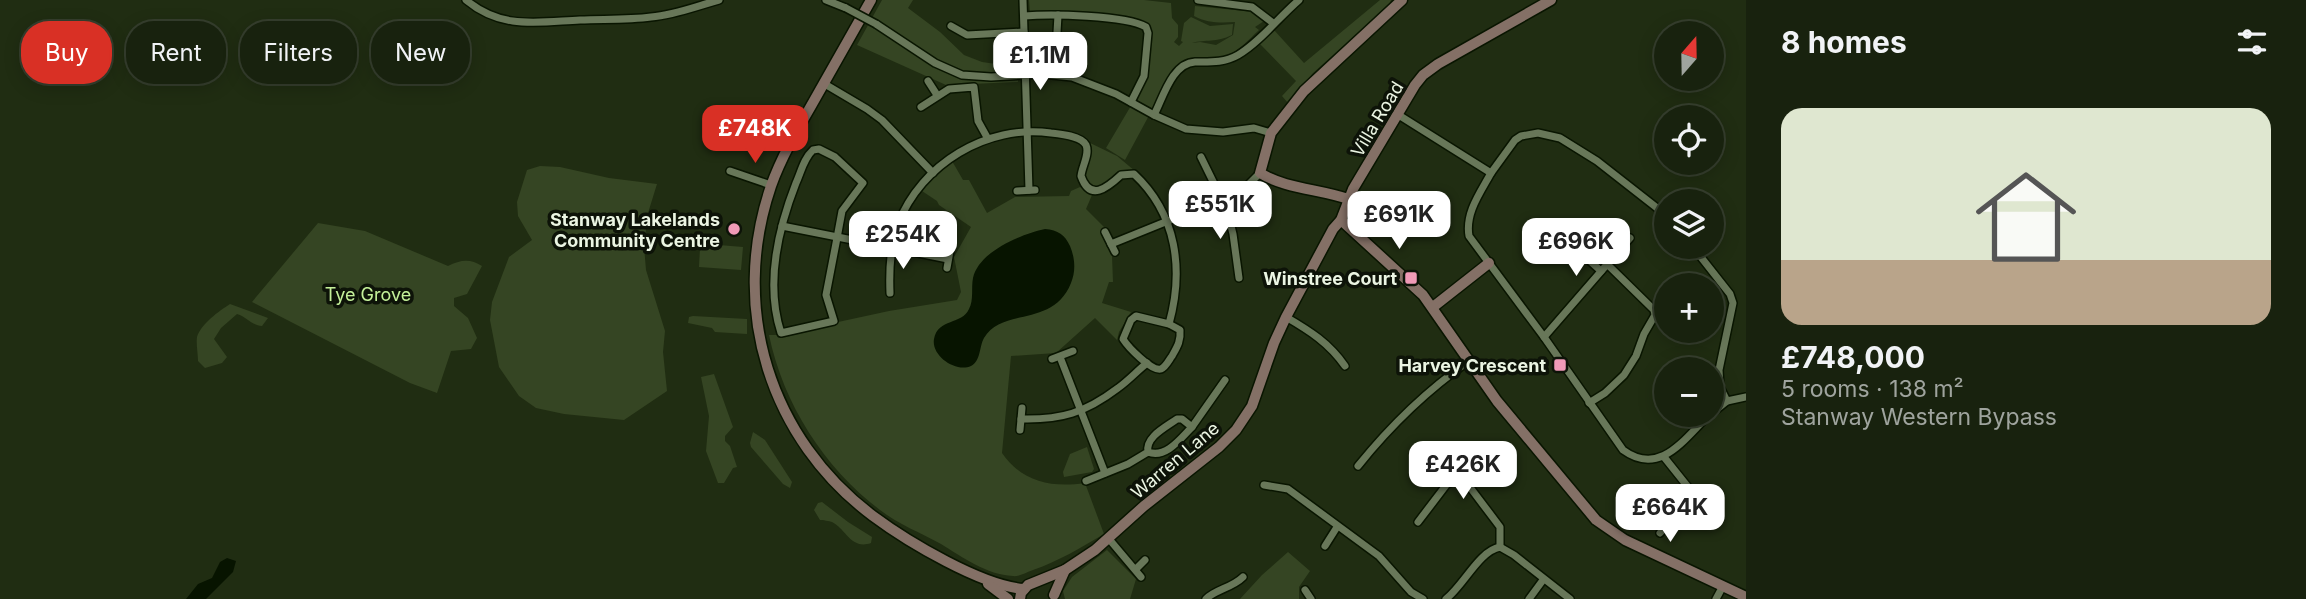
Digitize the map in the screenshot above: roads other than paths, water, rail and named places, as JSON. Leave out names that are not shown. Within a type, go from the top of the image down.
[{"type":"street","points":[[466,0],[496,17],[515,23],[540,24],[650,18],[719,0]]},
{"type":"street","points":[[826,0],[876,24],[951,71],[975,77],[1072,77],[1094,83],[1186,130],[1206,133],[1254,128],[1271,133]]},
{"type":"street","points":[[871,0],[782,157],[771,185],[756,253],[755,308],[764,361],[796,434],[834,483],[855,502],[909,539],[982,579],[1008,599]]},
{"type":"street","points":[[1017,191],[1032,190],[1027,131],[1023,0]]},
{"type":"street","points":[[1198,0],[1252,6],[1273,23]]},
{"type":"street","points":[[1154,115],[1182,66],[1194,62],[1221,61],[1237,55],[1298,0]]},
{"type":"street","points":[[1105,232],[1113,248],[1166,221],[1242,191],[1261,173],[1271,133],[1310,84],[1402,0]]},
{"type":"street","name":"Villa Road","points":[[1348,199],[1415,85],[1432,68],[1551,0]]},
{"type":"street","points":[[1024,16],[1058,15],[1137,22],[1146,27],[1148,33],[1144,76],[1131,102]]},
{"type":"street","points":[[1056,50],[1058,15]]},
{"type":"street","points":[[951,26],[967,35],[1024,32]]},
{"type":"street","points":[[928,81],[937,95]]},
{"type":"street","points":[[823,83],[882,121],[933,173]]},
{"type":"street","points":[[921,107],[949,89],[974,87],[978,121],[988,139]]},
{"type":"street","points":[[1397,114],[1491,173]]},
{"type":"street","points":[[890,293],[891,248],[898,225],[914,193],[933,173],[950,158],[988,139],[1027,131],[1058,134],[1079,139],[1084,143],[1087,152],[1081,176],[1087,187],[1096,191],[1107,188],[1121,175],[1134,174],[1151,194],[1166,221],[1173,242],[1177,285],[1169,324]]},
{"type":"street","points":[[1654,206],[1597,161],[1560,138],[1538,133],[1515,140],[1491,173],[1476,199],[1467,223],[1468,236],[1544,337],[1615,442],[1632,457],[1645,460],[1664,457],[1696,427]]},
{"type":"street","points":[[819,149],[835,157],[863,183],[842,211],[837,237],[826,295],[834,321],[781,333],[774,307],[774,281],[782,226],[785,211],[806,160],[814,150],[819,149]]},
{"type":"street","points":[[1201,157],[1223,199],[1233,233],[1239,278]]},
{"type":"street","points":[[730,171],[771,185]]},
{"type":"street","points":[[1261,173],[1277,181],[1348,199]]},
{"type":"street","name":"Warren Lane","points":[[1024,589],[1065,570],[1109,539],[1134,514],[1211,454],[1236,430],[1252,406],[1286,317],[1340,220],[1348,199]]},
{"type":"street","points":[[1340,220],[1405,277],[1433,307],[1508,415],[1596,520],[1625,540],[1746,597]]},
{"type":"street","points":[[1549,224],[1601,271]]},
{"type":"street","points":[[782,226],[891,248],[949,255],[947,268]]},
{"type":"street","points":[[1544,337],[1630,238]]},
{"type":"street","points":[[1703,259],[1725,286],[1733,303],[1718,370],[1720,387],[1727,401]]},
{"type":"street","points":[[1433,307],[1489,263]]},
{"type":"street","points":[[1589,403],[1605,393],[1624,375],[1655,315],[1654,310],[1607,264]]},
{"type":"street","points":[[1136,316],[1169,324],[1178,328],[1181,333],[1180,341],[1168,364],[1161,369],[1154,369],[1123,340],[1131,320],[1136,316]]},
{"type":"street","points":[[1286,317],[1330,346],[1345,366]]},
{"type":"street","points":[[1073,351],[1056,358],[1105,473]]},
{"type":"street","points":[[1358,466],[1410,407],[1469,361]]},
{"type":"street","points":[[1021,419],[1051,418],[1081,412],[1120,387],[1147,363]]},
{"type":"street","points":[[1086,481],[1149,452],[1162,453],[1192,427],[1226,380]]},
{"type":"street","points":[[1724,403],[1746,397]]},
{"type":"street","points":[[1020,430],[1022,408]]},
{"type":"street","points":[[1149,452],[1149,440],[1177,419],[1192,427]]},
{"type":"street","points":[[1664,457],[1693,497]]},
{"type":"street","points":[[1418,522],[1447,484],[1457,480],[1469,486],[1500,527],[1500,547]]},
{"type":"street","points":[[1264,485],[1274,490],[1288,489],[1379,556],[1411,592],[1423,599]]},
{"type":"street","points":[[1660,533],[1693,497],[1706,497]]},
{"type":"street","points":[[1325,546],[1337,527]]},
{"type":"street","points":[[1109,539],[1141,577]]},
{"type":"street","points":[[1446,599],[1455,592],[1487,551],[1500,547],[1570,599]]},
{"type":"street","points":[[1136,569],[1145,560]]},
{"type":"street","points":[[1055,598],[1065,570]]},
{"type":"street","points":[[1206,599],[1243,578]]},
{"type":"street","points":[[982,579],[1024,589],[1020,599]]},
{"type":"street","points":[[1529,599],[1544,580]]},
{"type":"street","points":[[1037,583],[1050,588],[1055,598]]},
{"type":"street","points":[[1716,599],[1723,586]]},
{"type":"street","points":[[1305,590],[1311,599]]},
{"type":"place","name":"Stanway Lakelands Community Centre","points":[[734,229]]},
{"type":"place","name":"Winstree Court","points":[[1411,278]]},
{"type":"place","name":"Harvey Crescent","points":[[1560,365]]},
{"type":"park label","name":"Tye Grove","points":[[368,294]]}]
